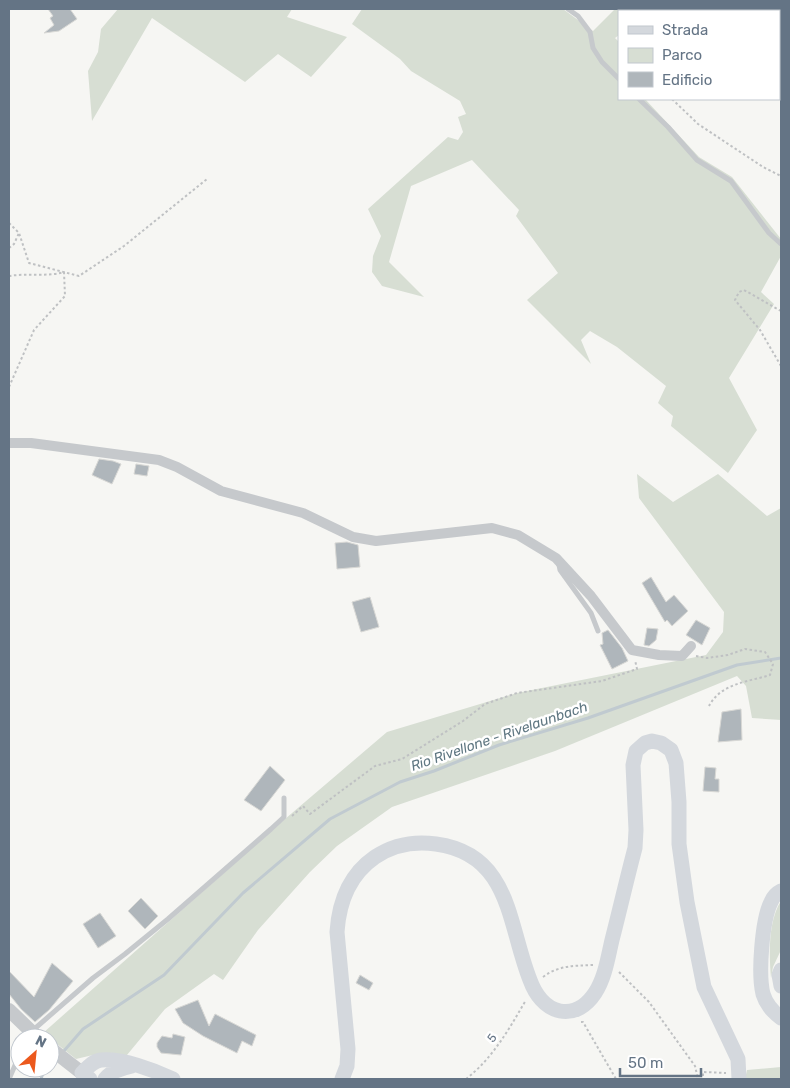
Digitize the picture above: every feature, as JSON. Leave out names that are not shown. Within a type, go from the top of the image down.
[{"type":"main road","points":[[342,1079],[347,1066],[348,1048],[338,916],[354,876],[377,856],[393,848],[411,843],[428,842],[448,845],[465,853],[481,864],[494,876],[503,892],[530,981],[538,996],[548,1006],[561,1011],[575,1010],[586,1004],[596,992],[606,965],[634,848],[636,830],[632,765],[636,751],[645,743],[652,741],[661,743],[671,750],[676,762],[680,844],[689,911],[704,987],[738,1059],[736,1076]]},
{"type":"main road","points":[[781,891],[772,899],[768,910],[763,939],[761,974],[763,994],[768,1006],[781,1018]]},
{"type":"main road","points":[[781,970],[779,975],[781,986]]},
{"type":"main road","points":[[81,1072],[91,1063],[101,1060],[136,1065],[173,1079]]},
{"type":"main road","points":[[105,1079],[108,1075],[120,1069],[136,1065]]},
{"type":"street","points":[[9,443],[31,443],[158,460],[176,467],[221,491],[303,513],[353,537],[376,541],[492,528],[518,535],[556,558],[591,596],[632,650],[659,655],[682,656],[691,646]]},
{"type":"street","points":[[9,1010],[26,1028]]},
{"type":"street","points":[[60,1056],[81,1072]]},
{"type":"lane","points":[[568,9],[578,16],[590,32],[593,48],[602,62],[618,78]]},
{"type":"lane","points":[[640,100],[668,127],[697,160],[731,181],[769,234],[781,244]]},
{"type":"lane","points":[[556,558],[560,570],[591,612],[598,631]]},
{"type":"lane","points":[[42,1028],[93,978],[168,919],[278,823],[284,817],[284,798]]},
{"type":"path","points":[[673,100],[698,124],[763,167],[781,176]]},
{"type":"path","points":[[9,222],[19,233],[29,263],[80,276],[124,246],[207,179]]},
{"type":"path","points":[[9,248],[14,244],[19,233]]},
{"type":"path","points":[[9,276],[24,273],[55,275],[64,272]]},
{"type":"path","points":[[9,387],[34,330],[65,296],[64,272]]},
{"type":"path","points":[[781,311],[744,290],[739,292],[735,300],[760,330],[781,366]]},
{"type":"path","points":[[289,819],[303,806],[310,814],[376,766],[402,759],[463,721],[486,704],[517,693],[602,681],[638,669],[632,650]]},
{"type":"path","points":[[682,656],[707,658],[745,650],[764,652],[773,664],[770,675],[726,687],[713,698],[709,706]]},
{"type":"path","points":[[541,978],[553,970],[572,966],[606,965],[617,970],[649,1002],[694,1066],[698,1078],[703,1076],[702,1072],[736,1076]]},
{"type":"path","name":"5","points":[[466,1079],[480,1068],[502,1041],[525,1002],[529,1006]]},
{"type":"path","points":[[578,1022],[583,1022],[616,1079]]},
{"type":"green space","points":[[118,9],[292,9],[287,17],[347,37],[311,77],[278,54],[245,82],[152,18],[92,121],[88,71],[98,52],[101,29]]},
{"type":"green space","points":[[362,9],[563,9],[593,31],[615,9],[648,9],[618,10],[618,36],[615,38],[618,41],[618,100],[646,100],[699,157],[732,177],[781,239],[781,256],[761,292],[774,304],[729,378],[757,430],[728,473],[671,426],[673,416],[658,403],[666,386],[617,347],[590,331],[581,340],[591,364],[527,300],[558,273],[516,216],[519,210],[472,160],[411,186],[389,262],[424,297],[382,286],[372,272],[373,256],[381,236],[368,209],[448,137],[458,140],[463,132],[458,117],[466,114],[460,101],[411,71],[400,59],[352,24]]},
{"type":"green space","points":[[637,474],[673,502],[718,474],[767,516],[781,508],[781,720],[752,718],[746,686],[737,676],[555,751],[392,807],[337,846],[310,872],[258,930],[223,980],[214,974],[165,1009],[127,1055],[93,1055],[76,1059],[60,1046],[60,1028],[49,1028],[278,825],[387,732],[517,693],[706,655],[723,632],[724,612],[639,498]]},
{"type":"green space","points":[[781,901],[781,950],[773,967],[771,978],[770,949],[772,928]]},
{"type":"green space","points":[[781,1067],[781,1079],[745,1079],[747,1070]]},
{"type":"building","points":[[48,9],[70,9],[77,19],[59,31],[44,33],[54,25],[50,18],[53,16]]},
{"type":"building","points":[[99,459],[121,464],[112,484],[92,475]]},
{"type":"building","points":[[136,464],[149,466],[147,476],[134,474]]},
{"type":"building","points":[[347,542],[358,545],[360,567],[337,569],[335,543]]},
{"type":"building","points":[[651,577],[666,602],[674,595],[688,611],[672,626],[667,620],[665,622],[642,583]]},
{"type":"building","points":[[370,597],[379,627],[361,632],[352,602]]},
{"type":"building","points":[[696,620],[710,628],[702,645],[686,635]]},
{"type":"building","points":[[647,628],[658,629],[656,640],[649,646],[644,645]]},
{"type":"building","points":[[608,630],[622,648],[628,661],[612,669],[600,645],[603,644],[602,633]]},
{"type":"building","points":[[741,709],[742,740],[718,742],[722,712]]},
{"type":"building","points":[[270,766],[285,780],[261,811],[244,800]]},
{"type":"building","points":[[705,767],[716,768],[715,779],[719,779],[719,792],[703,791]]},
{"type":"building","points":[[141,898],[158,916],[145,929],[128,911]]},
{"type":"building","points":[[100,913],[116,936],[98,948],[83,924]]},
{"type":"building","points":[[52,963],[73,981],[49,1010],[35,1022],[9,994],[9,971],[34,997]]},
{"type":"building","points":[[360,975],[373,983],[369,990],[356,983]]},
{"type":"building","points":[[198,1000],[209,1026],[215,1014],[256,1035],[252,1046],[242,1041],[237,1053],[203,1036],[183,1023],[175,1009]]},
{"type":"building","points":[[173,1034],[185,1037],[181,1055],[161,1053],[157,1043],[162,1036],[172,1038]]},
{"type":"waterway","name":"Rio Rivellone - Rivelaunbach","points":[[63,1052],[83,1029],[164,975],[243,893],[330,819],[400,782],[434,771],[499,745],[588,718],[737,665],[781,658]]}]
